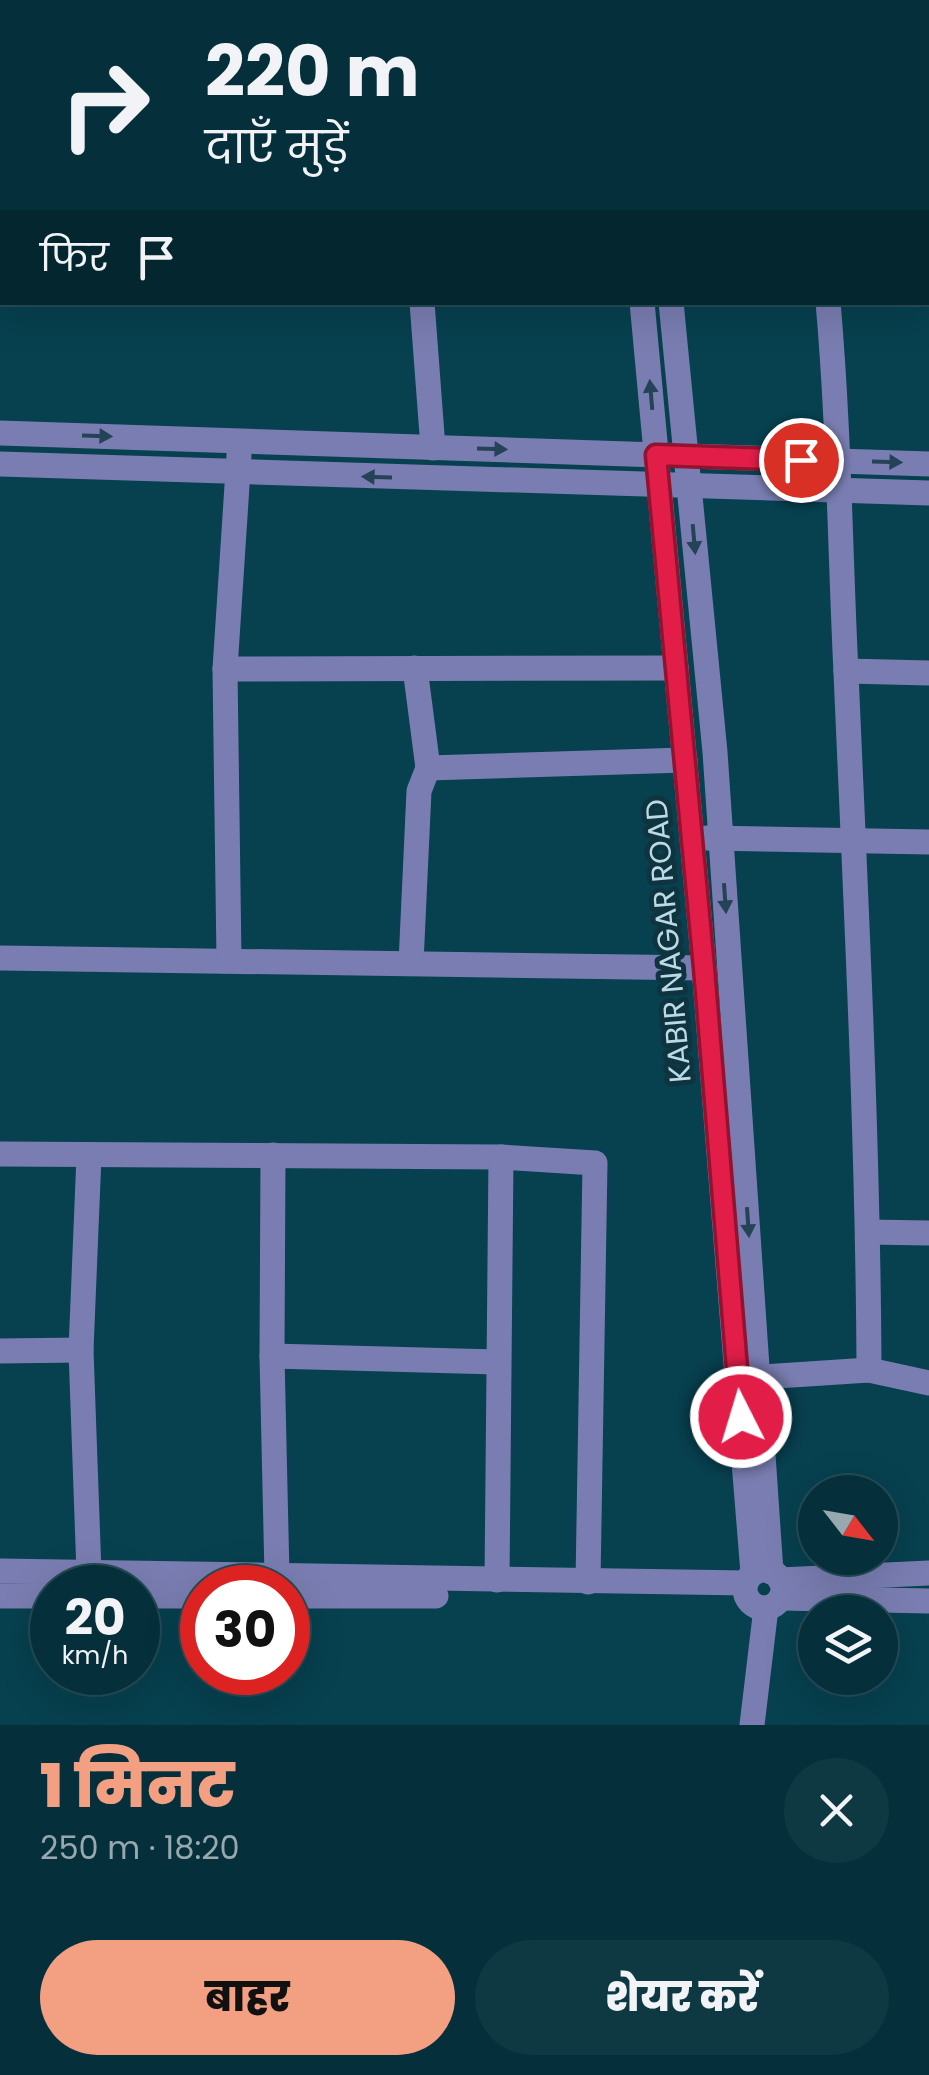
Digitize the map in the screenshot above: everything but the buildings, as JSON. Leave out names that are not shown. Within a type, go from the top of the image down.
[{"type":"street","points":[[422,305],[434,448]]},
{"type":"street","name":"KABIR NAGAR ROAD","points":[[642,305],[704,968],[748,1378],[763,1587],[752,1725]]},
{"type":"street","points":[[671,305],[721,838],[748,1378],[869,1370],[929,1383]]},
{"type":"street","points":[[828,305],[839,460],[854,838],[869,1370]]},
{"type":"street","points":[[0,433],[929,464]]},
{"type":"street","points":[[229,960],[225,668],[239,441]]},
{"type":"street","points":[[0,464],[929,494]]},
{"type":"street","points":[[225,668],[676,668]]},
{"type":"street","points":[[411,963],[420,791],[428,768],[416,668]]},
{"type":"street","points":[[846,671],[929,674]]},
{"type":"street","points":[[428,768],[685,760]]},
{"type":"street","points":[[692,838],[929,842]]},
{"type":"street","points":[[0,958],[704,968]]},
{"type":"street","points":[[0,1154],[501,1157],[595,1163],[588,1582]]},
{"type":"street","points":[[273,1155],[272,1356],[281,1565]]},
{"type":"street","points":[[89,1156],[81,1350],[89,1565]]},
{"type":"street","points":[[498,1580],[501,1157]]},
{"type":"street","points":[[868,1232],[929,1233]]},
{"type":"street","points":[[0,1351],[81,1350]]},
{"type":"street","points":[[272,1356],[497,1362]]},
{"type":"street","points":[[0,1571],[30,1572]]},
{"type":"street","points":[[310,1586],[763,1587],[929,1573]]},
{"type":"street","points":[[310,1585],[498,1580],[588,1582],[763,1587],[929,1600]]},
{"type":"street","points":[[0,1596],[30,1596]]},
{"type":"route","points":[[741,1417],[656,455],[801,460]]}]
